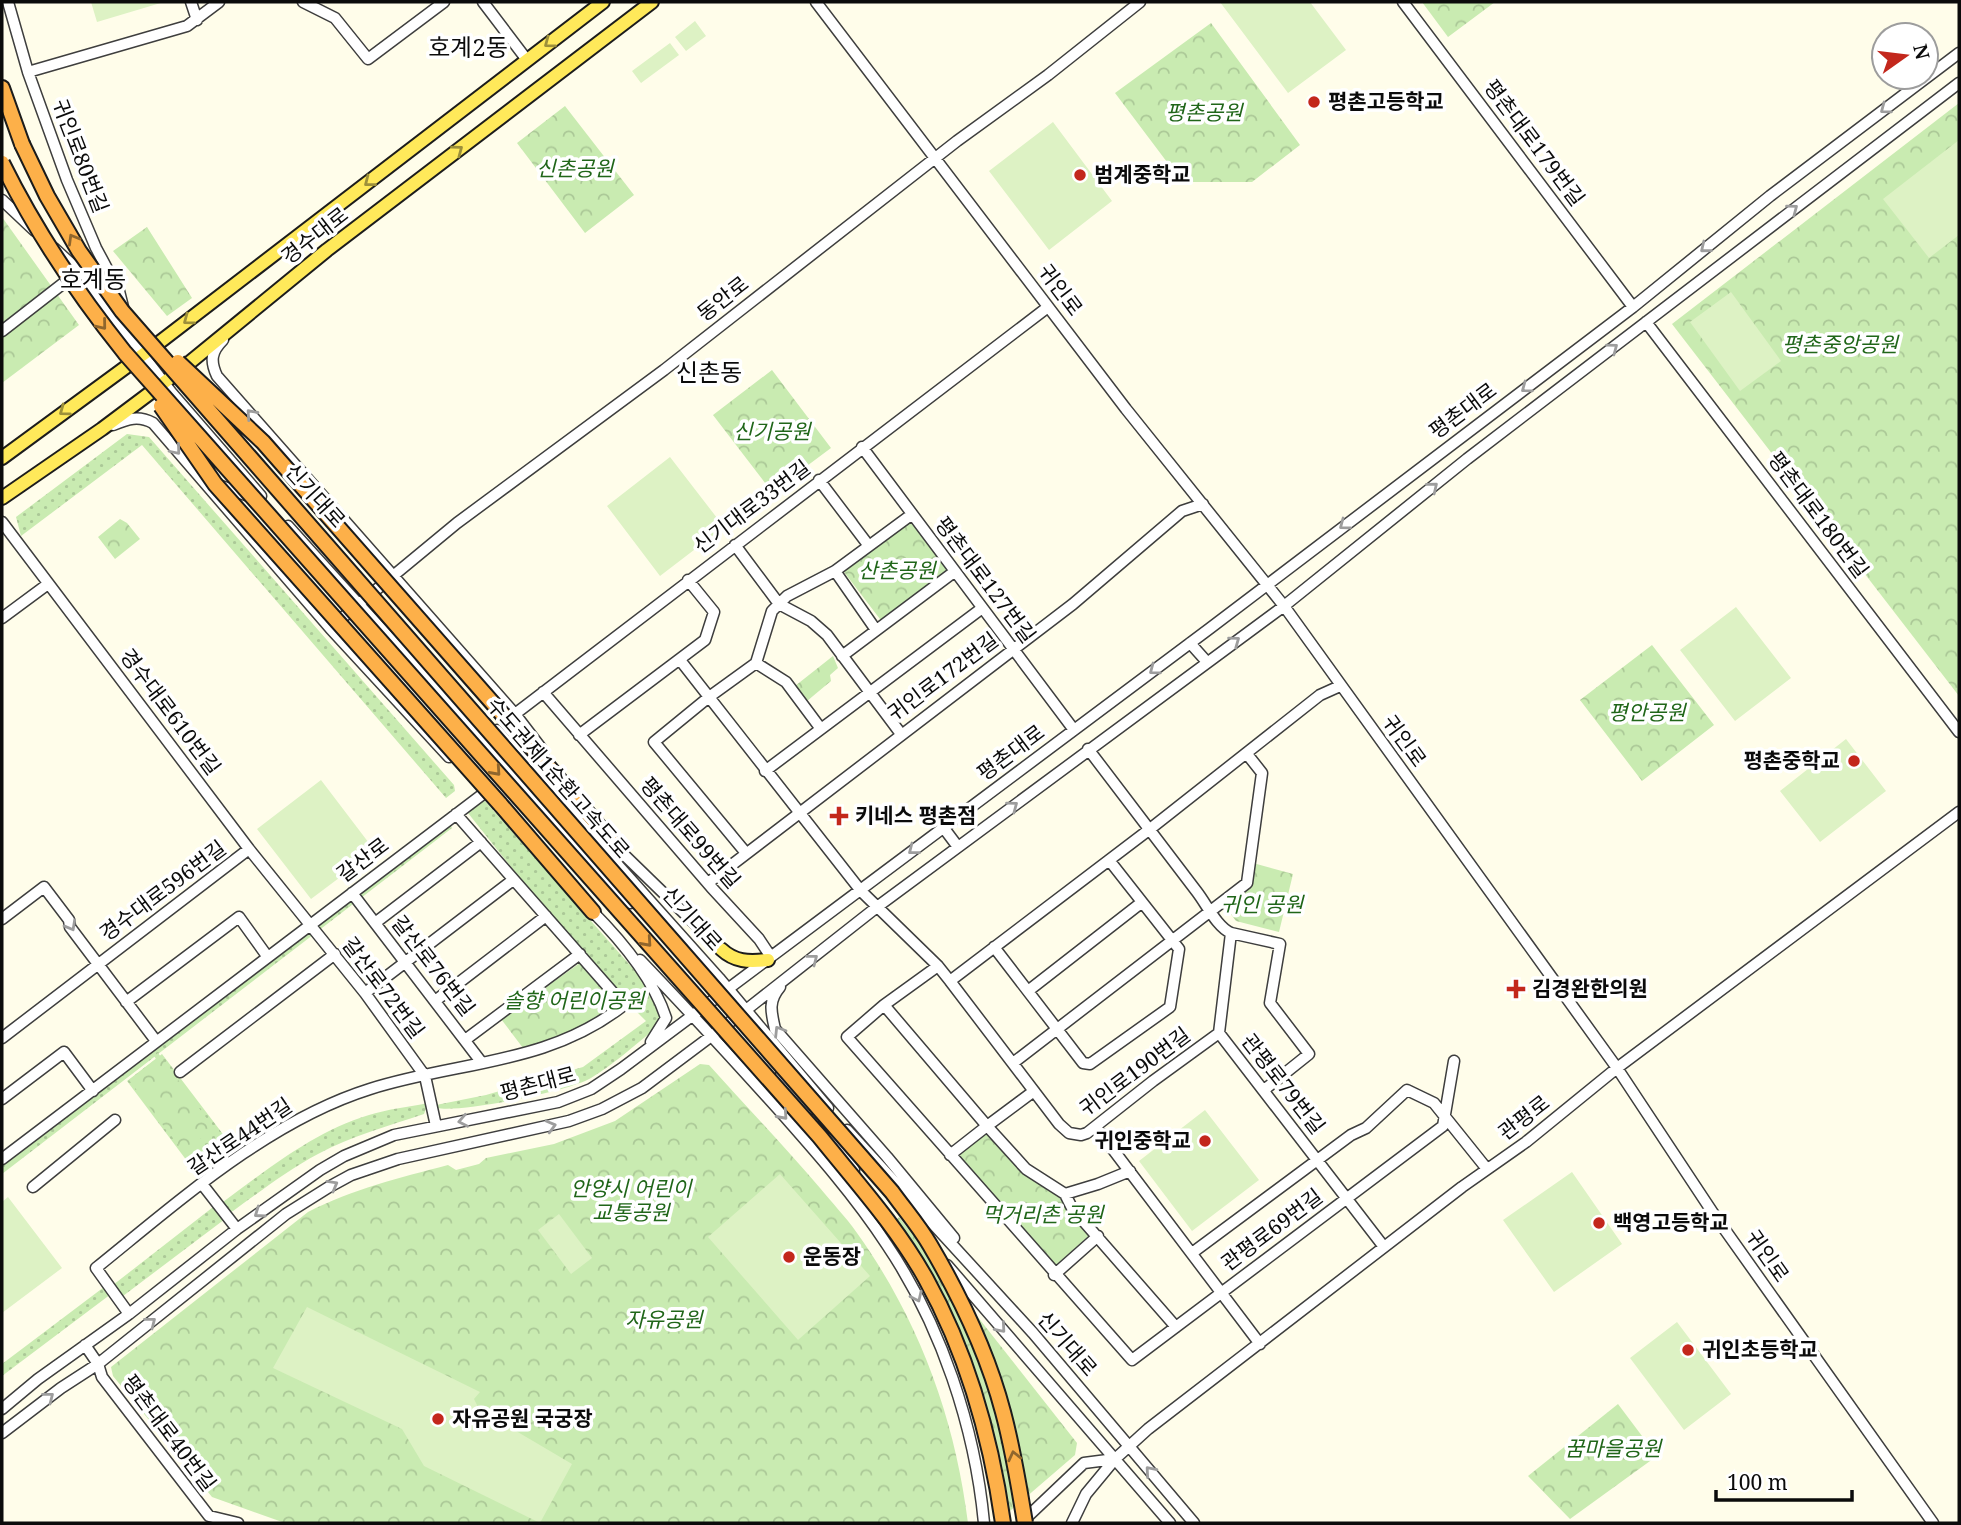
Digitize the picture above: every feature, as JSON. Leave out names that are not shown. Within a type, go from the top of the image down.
[{"type":"highway","name":"수도권제1순환고속도로","points":[[2,88],[22,144],[47,196],[79,251],[125,316],[892,1192],[929,1243],[958,1297],[1003,1410],[1016,1466],[1023,1523]]},
{"type":"highway","name":"수도권제1순환고속도로","points":[[2,163],[23,207],[56,261],[125,353],[820,1137],[884,1216],[926,1279],[956,1343],[980,1412],[1003,1523]]},
{"type":"highway","points":[[125,316],[263,442],[618,849]]},
{"type":"highway","points":[[125,353],[215,484],[593,912]]},
{"type":"main road","name":"경수대로","points":[[2,458],[156,345],[603,2]]},
{"type":"main road","name":"경수대로","points":[[2,498],[102,429],[178,372],[337,242],[652,2]]},
{"type":"main road","points":[[721,949],[733,959],[753,962],[769,958]]},
{"type":"street","name":"귀인로80번길","points":[[8,2],[27,72],[66,180],[96,248],[119,290],[125,316]]},
{"type":"street","points":[[191,2],[197,20]]},
{"type":"street","points":[[27,72],[180,28],[197,20],[219,2]]},
{"type":"street","points":[[308,3],[335,18],[368,59],[444,2]]},
{"type":"street","points":[[483,2],[527,60]]},
{"type":"street","name":"귀인로","points":[[816,2],[1048,307],[1284,606],[1617,1069],[1713,1213],[1933,1523]]},
{"type":"street","name":"동안로","points":[[330,628],[479,506],[664,370],[935,157],[1048,75],[1140,2]]},
{"type":"street","name":"평촌대로179번길","points":[[1403,2],[1633,307]]},
{"type":"street","name":"평촌대로","points":[[2,1409],[237,1229],[344,1156],[394,1135],[558,1102],[591,1089],[640,1056],[1633,307],[1770,197],[1959,53]]},
{"type":"street","name":"평촌대로","points":[[2,1433],[97,1364],[286,1214],[351,1175],[398,1159],[543,1128],[602,1109],[642,1088],[734,1020],[877,907],[1284,606],[1467,459],[1959,83]]},
{"type":"street","points":[[2,200],[79,271],[96,292]]},
{"type":"street","points":[[2,331],[79,271]]},
{"type":"street","name":"신기대로","points":[[96,292],[156,345],[729,989],[837,1119],[1033,1333],[1194,1523]]},
{"type":"street","name":"신기대로","points":[[96,292],[142,355],[268,504],[519,778],[734,1020],[1170,1523]]},
{"type":"street","name":"신기대로33번길","points":[[515,714],[1048,307]]},
{"type":"street","points":[[249,313],[215,348],[211,364],[217,376],[515,714],[713,971]]},
{"type":"street","name":"평촌대로180번길","points":[[1646,322],[1959,732]]},
{"type":"street","points":[[102,429],[132,418],[143,418],[153,423],[330,628],[537,856],[712,1035],[857,1201],[911,1284],[939,1346],[961,1408],[980,1485],[984,1523]]},
{"type":"street","points":[[862,447],[911,515]]},
{"type":"street","points":[[198,477],[268,504]]},
{"type":"street","points":[[819,480],[869,546]]},
{"type":"street","name":"귀인로172번길","points":[[708,883],[1073,604],[1182,511],[1203,504]]},
{"type":"street","name":"평촌대로127번길","points":[[779,604],[787,596],[835,571],[911,515],[1074,730]]},
{"type":"street","name":"경수대로610번길","points":[[2,522],[249,849],[310,924]]},
{"type":"street","points":[[735,545],[779,604],[811,621],[827,635],[901,734]]},
{"type":"street","points":[[835,571],[876,630]]},
{"type":"street","points":[[842,656],[954,572]]},
{"type":"street","points":[[579,735],[705,640],[714,612],[688,580]]},
{"type":"street","points":[[2,618],[48,584]]},
{"type":"street","points":[[746,853],[654,742],[709,696],[756,663],[772,611],[779,604]]},
{"type":"street","points":[[765,771],[981,609]]},
{"type":"street","points":[[1190,643],[1207,662]]},
{"type":"street","name":"귀인로190번길","points":[[680,660],[861,891],[938,966],[1069,1133],[1081,1135],[1097,1127],[1153,1080],[1219,1033],[1231,933]]},
{"type":"street","points":[[756,663],[786,682],[821,729]]},
{"type":"street","points":[[950,981],[1150,830],[1320,695],[1340,687]]},
{"type":"street","name":"평촌대로99번길","points":[[543,692],[759,939],[769,958]]},
{"type":"street","points":[[1088,749],[1225,930],[1280,944],[1270,1003],[1309,1054],[1264,1090]]},
{"type":"street","points":[[1013,1063],[1247,883],[1262,773],[1247,754]]},
{"type":"street","name":"갈산로","points":[[4,1153],[93,1091],[483,794]]},
{"type":"street","name":"관평로","points":[[1072,1523],[1086,1494],[1128,1447],[1384,1247],[1526,1142],[1617,1069],[1959,811]]},
{"type":"street","points":[[456,814],[580,954],[465,1040]]},
{"type":"street","points":[[943,827],[958,848]]},
{"type":"street","points":[[375,923],[481,842]]},
{"type":"street","name":"경수대로596번길","points":[[2,1038],[249,849]]},
{"type":"street","points":[[618,849],[721,949]]},
{"type":"street","points":[[1109,860],[1173,942]]},
{"type":"street","points":[[365,993],[513,880]]},
{"type":"street","name":"경수대로596번길","points":[[2,919],[44,887],[69,920],[69,927],[156,1041]]},
{"type":"street","name":"갈산로76번길","points":[[352,893],[482,1063]]},
{"type":"street","points":[[1028,991],[1141,903]]},
{"type":"street","points":[[435,1001],[546,916]]},
{"type":"street","points":[[126,1002],[239,917],[267,956]]},
{"type":"street","name":"갈산로72번길","points":[[310,924],[365,993],[425,1076]]},
{"type":"street","points":[[611,931],[659,996],[666,1018],[660,1032],[640,1056]]},
{"type":"street","name":"귀인로190번길","points":[[994,947],[1083,1063],[1090,1064],[1170,1007],[1179,949],[1173,942]]},
{"type":"street","points":[[180,1072],[335,954]]},
{"type":"street","name":"갈산로44번길","points":[[129,1314],[96,1268],[202,1184],[281,1129],[323,1107],[370,1089],[563,1042],[605,1021],[624,1005],[580,954]]},
{"type":"street","points":[[938,966],[884,1005],[847,1037],[1054,1275],[1098,1236]]},
{"type":"street","points":[[789,977],[773,996],[770,1010],[775,1029],[887,1157],[1033,1333]]},
{"type":"street","points":[[884,1005],[1026,1169],[1065,1194],[1072,1208],[1175,1327]]},
{"type":"street","name":"관평로79번길","points":[[1219,1033],[1384,1247]]},
{"type":"street","points":[[2,1099],[64,1052],[93,1091]]},
{"type":"street","points":[[1346,1197],[1443,1126],[1454,1061]]},
{"type":"street","points":[[425,1076],[436,1126]]},
{"type":"street","points":[[751,1079],[801,1098]]},
{"type":"street","name":"관평로79번길","points":[[1317,1160],[1351,1135],[1366,1128],[1407,1090],[1434,1103],[1444,1113]]},
{"type":"street","points":[[950,1155],[1034,1091]]},
{"type":"street","points":[[1444,1113],[1487,1169]]},
{"type":"street","points":[[837,1119],[887,1157]]},
{"type":"street","points":[[33,1186],[116,1120]]},
{"type":"street","name":"관평로69번길","points":[[1097,1127],[1261,1344]]},
{"type":"street","points":[[828,1129],[920,1276],[950,1339],[974,1405],[1003,1523]]},
{"type":"street","name":"관평로69번길","points":[[1192,1253],[1317,1160]]},
{"type":"street","points":[[1065,1194],[1130,1171]]},
{"type":"street","points":[[202,1184],[237,1229]]},
{"type":"street","name":"관평로69번길","points":[[1054,1275],[1132,1360],[1346,1197]]},
{"type":"street","name":"평촌대로40번길","points":[[85,1345],[102,1377],[208,1520],[238,1523]]},
{"type":"street","points":[[1023,1523],[1084,1463],[1115,1459]]},
{"type":"green space","points":[[91,2],[164,2],[97,22]]},
{"type":"green space","points":[[1220,2],[1310,2],[1346,50],[1288,93]]},
{"type":"green space","points":[[1422,2],[1495,2],[1448,37]]},
{"type":"green space","points":[[695,21],[706,36],[686,51],[675,37]]},
{"type":"green space","name":"평촌공원","points":[[1211,23],[1300,145],[1252,182],[1182,182],[1115,93]]},
{"type":"green space","points":[[670,43],[679,55],[641,83],[632,71]]},
{"type":"green space","name":"평촌중앙공원","points":[[1959,103],[1959,696],[1672,324]]},
{"type":"green space","name":"신촌공원","points":[[565,106],[634,195],[585,233],[517,143]]},
{"type":"green space","points":[[1053,122],[1112,201],[1049,250],[989,171]]},
{"type":"green space","points":[[1959,140],[1959,235],[1929,258],[1883,199]]},
{"type":"green space","points":[[2,217],[79,325],[2,383]]},
{"type":"green space","points":[[147,227],[192,298],[167,316],[113,251]]},
{"type":"green space","points":[[1731,292],[1781,361],[1740,391],[1690,322]]},
{"type":"green space","name":"신기공원","points":[[772,370],[831,448],[772,492],[713,415]]},
{"type":"green space","points":[[127,434],[149,437],[454,785],[455,791],[446,798],[142,445],[21,536],[16,517]]},
{"type":"green space","points":[[670,457],[724,527],[660,576],[607,506]]},
{"type":"green space","points":[[120,519],[127,523],[140,539],[115,559],[98,537]]},
{"type":"green space","name":"산촌공원","points":[[910,519],[950,570],[883,623],[844,572]]},
{"type":"green space","points":[[1736,607],[1791,678],[1735,721],[1680,650]]},
{"type":"green space","name":"평안공원","points":[[1652,645],[1714,725],[1642,781],[1580,700]]},
{"type":"green space","points":[[833,656],[838,668],[830,675],[831,681],[807,701],[795,686]]},
{"type":"green space","points":[[1846,739],[1886,791],[1820,842],[1780,791]]},
{"type":"green space","points":[[321,780],[375,851],[311,899],[257,829]]},
{"type":"green space","points":[[485,801],[659,998],[662,1017],[656,1028],[624,1054],[600,1073],[579,1083],[539,1095],[491,1104],[437,1108],[436,1105],[486,1095],[583,1067],[646,1021],[576,946],[468,813],[473,805]]},
{"type":"green space","points":[[450,824],[452,828],[2,1174],[2,1162]]},
{"type":"green space","name":"귀인 공원","points":[[1253,863],[1293,874],[1279,932],[1236,921],[1224,905],[1250,884]]},
{"type":"green space","name":"솔향 어린이공원","points":[[580,963],[617,1006],[572,1033],[523,1048],[501,1019]]},
{"type":"green space","points":[[158,1053],[214,1128],[199,1140],[212,1159],[197,1170],[129,1080],[156,1059],[154,1056]]},
{"type":"green space","points":[[162,1054],[235,1150],[199,1177],[127,1081]]},
{"type":"green space","name":"자유공원","points":[[700,1064],[709,1065],[853,1227],[899,1300],[931,1371],[944,1408],[968,1523],[285,1523],[212,1497],[113,1376],[111,1367],[308,1212],[359,1190],[448,1165],[456,1170],[479,1164],[486,1158],[554,1144],[615,1121]]},
{"type":"green space","points":[[428,1103],[424,1114],[357,1137],[318,1154],[233,1211],[230,1212],[223,1202],[293,1152],[330,1131],[376,1113]]},
{"type":"green space","points":[[1205,1110],[1259,1180],[1192,1231],[1139,1161]]},
{"type":"green space","name":"먹거리촌 공원","points":[[986,1131],[1023,1172],[1063,1196],[1091,1234],[1054,1267],[954,1155]]},
{"type":"green space","points":[[1572,1172],[1622,1244],[1554,1292],[1503,1220]]},
{"type":"green space","name":"운동장","points":[[780,1174],[870,1276],[798,1340],[708,1237]]},
{"type":"green space","points":[[8,1197],[62,1268],[2,1313],[2,1202]]},
{"type":"green space","points":[[217,1204],[225,1219],[123,1296],[113,1285]]},
{"type":"green space","points":[[559,1214],[592,1258],[571,1274],[538,1230]]},
{"type":"green space","points":[[899,1217],[1077,1443],[1075,1455],[1003,1517],[980,1405],[893,1223]]},
{"type":"green space","points":[[108,1284],[111,1294],[2,1376],[2,1364]]},
{"type":"green space","name":"자유공원 국궁장","points":[[307,1307],[480,1392],[474,1399],[479,1409],[572,1464],[540,1523],[424,1466],[402,1429],[273,1368]]},
{"type":"green space","points":[[1677,1322],[1731,1394],[1684,1430],[1630,1358]]},
{"type":"green space","name":"꿈마을공원","points":[[1618,1404],[1657,1456],[1570,1519],[1528,1476]]},
{"type":"place","name":"평촌고등학교","points":[[1314,102]]},
{"type":"place","name":"범계중학교","points":[[1080,175]]},
{"type":"place","name":"평촌중학교","points":[[1854,761]]},
{"type":"place","name":"키네스 평촌점","points":[[839,816]]},
{"type":"place","name":"김경완한의원","points":[[1516,989]]},
{"type":"place","name":"귀인중학교","points":[[1205,1141]]},
{"type":"place","name":"백영고등학교","points":[[1599,1223]]},
{"type":"place","name":"운동장","points":[[789,1257]]},
{"type":"place","name":"귀인초등학교","points":[[1688,1350]]},
{"type":"place","name":"자유공원 국궁장","points":[[438,1419]]},
{"type":"district","name":"호계2동","points":[[468,48]]},
{"type":"district","name":"호계동","points":[[93,280]]},
{"type":"district","name":"신촌동","points":[[709,373]]},
{"type":"park label","name":"안양시 어린이 교통공원","points":[[631,1201]]}]
